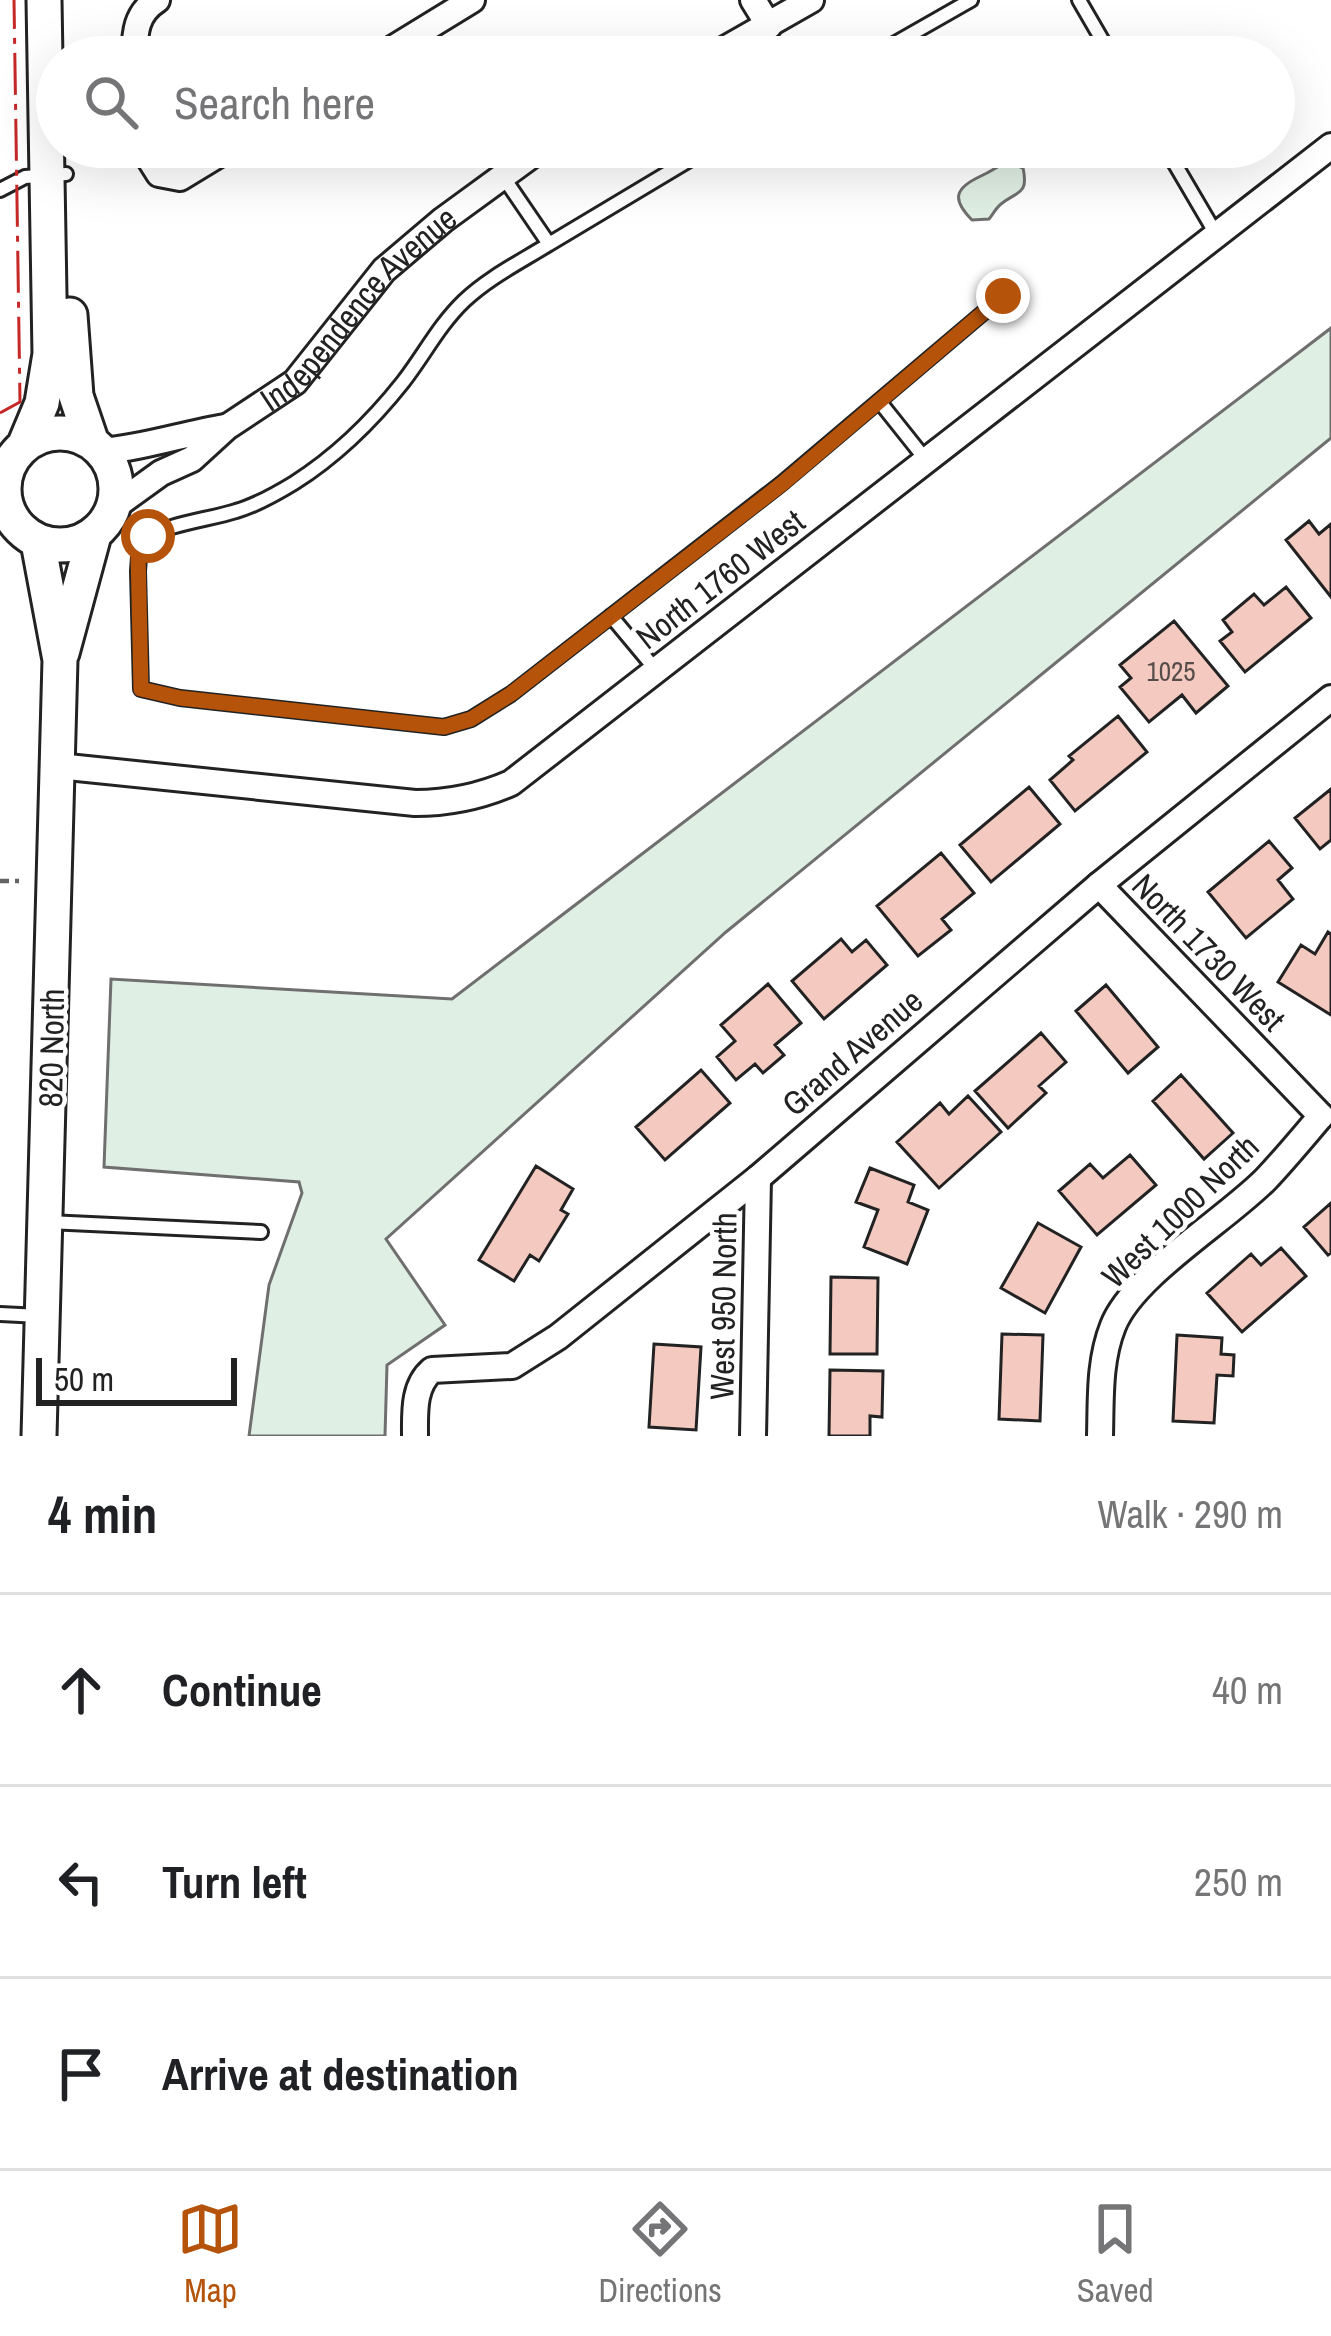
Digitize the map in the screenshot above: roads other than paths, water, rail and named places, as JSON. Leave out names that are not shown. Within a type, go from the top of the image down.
[{"type":"main road","points":[[44,0],[47,36]]},
{"type":"main road","points":[[64,0],[64,36]]},
{"type":"main road","points":[[60,168],[50,355],[42,403],[12,457],[4,493],[18,529],[67,546],[104,521],[115,477],[76,396],[60,168]]},
{"type":"main road","points":[[12,457],[45,435],[57,433],[81,437],[97,447]]},
{"type":"main road","name":"820 North","points":[[39,1436],[60,660],[104,521]]},
{"type":"main road","name":"820 North","points":[[18,529],[60,660]]},
{"type":"street","points":[[135,36],[147,6],[157,0]]},
{"type":"street","points":[[404,36],[436,9],[472,0]]},
{"type":"street","points":[[753,0],[769,26]]},
{"type":"street","points":[[750,36],[811,0]]},
{"type":"street","name":"North 1760 West","points":[[58,766],[415,803],[482,796],[511,783],[1331,146]]},
{"type":"street","points":[[155,168],[159,174],[180,178],[196,168]]},
{"type":"street","name":"Independence Avenue","points":[[104,521],[160,473],[192,460],[227,427],[295,382],[384,270],[514,168]]},
{"type":"street","name":"Independence Avenue","points":[[97,447],[133,448],[227,427]]},
{"type":"street","name":"Grand Avenue","points":[[415,1426],[418,1387],[432,1370],[512,1366],[558,1337],[758,1178],[1100,885],[1331,698]]},
{"type":"street","name":"North 1730 West","points":[[1100,885],[1326,1114]]},
{"type":"street","name":"West 1000 North","points":[[1100,1436],[1103,1357],[1114,1322],[1127,1301],[1265,1180],[1326,1114]]},
{"type":"street","name":"West 950 North","points":[[753,1436],[758,1178]]},
{"type":"lane","points":[[908,36],[971,0]]},
{"type":"lane","points":[[1079,0],[1100,36]]},
{"type":"lane","points":[[0,190],[51,168]]},
{"type":"lane","points":[[676,168],[496,276],[466,299],[371,419],[299,480],[242,510],[158,532],[140,543],[141,689],[180,698],[444,727],[471,719],[511,694],[782,484],[1003,296]]},
{"type":"lane","points":[[1177,168],[1216,235]]},
{"type":"lane","points":[[502,176],[549,244]]},
{"type":"lane","points":[[879,401],[926,460]]},
{"type":"lane","points":[[611,616],[656,670]]},
{"type":"lane","points":[[46,1222],[261,1232]]},
{"type":"lane","points":[[0,1314],[44,1316]]}]
